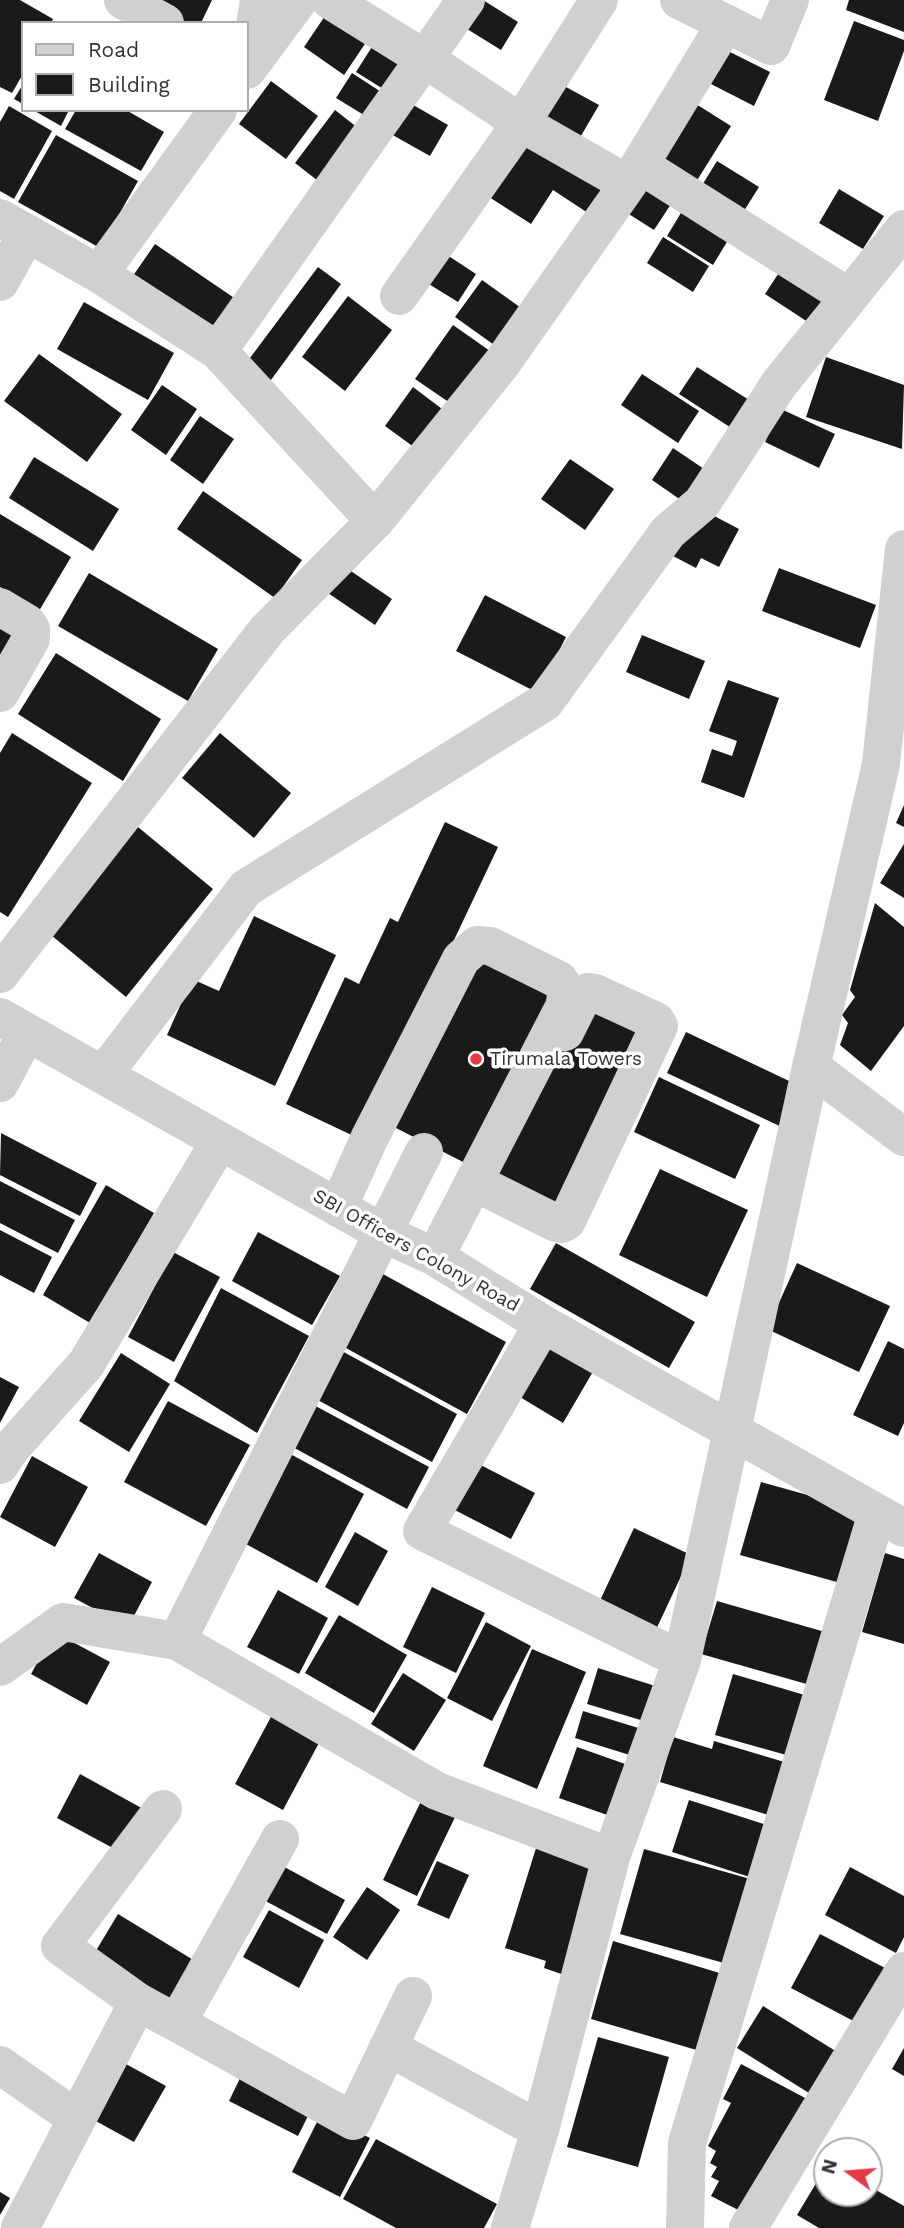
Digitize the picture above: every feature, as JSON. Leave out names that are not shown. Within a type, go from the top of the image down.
[{"type":"street","points":[[123,0],[161,21]]},
{"type":"street","points":[[248,64],[260,0]]},
{"type":"street","points":[[248,68],[299,0]]},
{"type":"street","points":[[330,0],[521,123],[634,174],[849,297]]},
{"type":"street","points":[[218,351],[466,0]]},
{"type":"street","points":[[399,296],[521,123],[599,0]]},
{"type":"street","points":[[679,0],[771,46],[790,0]]},
{"type":"street","points":[[0,974],[267,630],[375,521],[502,363],[634,174],[726,23]]},
{"type":"street","points":[[99,274],[217,112]]},
{"type":"street","points":[[0,282],[14,225],[99,274],[218,351],[375,521]]},
{"type":"street","points":[[103,1075],[246,888],[545,702],[668,531],[702,503],[779,384],[904,230]]},
{"type":"street","points":[[904,230],[904,236]]},
{"type":"street","points":[[510,2228],[540,2130],[611,1857],[682,1660],[811,1067],[893,767],[904,550]]},
{"type":"street","points":[[0,607],[27,623],[31,629],[31,639],[0,694]]},
{"type":"street","points":[[338,1208],[461,959],[477,945],[490,946],[559,980],[567,992],[564,1007],[481,1183]]},
{"type":"street","points":[[376,1128],[424,1152],[481,1183],[556,1223],[562,1224],[567,1221],[659,1026],[656,1021],[595,993],[588,992],[583,996],[481,1183],[441,1261]]},
{"type":"street","points":[[0,1083],[14,1024]]},
{"type":"street","name":"SBI Officers Colony Road","points":[[14,1024],[338,1208],[441,1261],[543,1324],[891,1520]]},
{"type":"street","points":[[811,1067],[904,1137]]},
{"type":"street","points":[[0,1465],[12,1447],[86,1364],[220,1141]]},
{"type":"street","points":[[177,1641],[385,1234],[424,1152]]},
{"type":"street","points":[[543,1324],[422,1531],[682,1660]]},
{"type":"street","points":[[685,2228],[687,2143],[891,1520]]},
{"type":"street","points":[[0,1667],[63,1622],[177,1641],[437,1791],[611,1857]]},
{"type":"street","points":[[163,1809],[60,1946],[138,2002],[353,2121],[413,1996]]},
{"type":"street","points":[[177,2023],[280,1839]]},
{"type":"street","points":[[748,2228],[904,1971]]},
{"type":"street","points":[[20,2228],[138,2002]]},
{"type":"street","points":[[388,2047],[540,2130]]},
{"type":"street","points":[[0,2065],[77,2119]]},
{"type":"building","points":[[0,0],[20,0],[53,19],[21,21],[21,77],[12,93],[0,87]]},
{"type":"building","points":[[143,0],[212,0],[202,21],[183,21]]},
{"type":"building","points":[[483,0],[518,22],[501,50],[459,24]]},
{"type":"building","points":[[849,0],[904,0],[904,32],[846,10]]},
{"type":"building","points":[[331,7],[371,35],[344,75],[304,47]]},
{"type":"building","points":[[854,21],[904,40],[904,51],[878,121],[824,100]]},
{"type":"building","points":[[375,42],[415,68],[396,97],[356,72]]},
{"type":"building","points":[[726,50],[770,72],[754,106],[709,83]]},
{"type":"building","points":[[352,73],[392,99],[377,123],[336,98]]},
{"type":"building","points":[[271,81],[318,116],[286,159],[239,124]]},
{"type":"building","points":[[555,81],[599,105],[578,141],[535,116]]},
{"type":"building","points":[[21,87],[21,103],[14,99]]},
{"type":"building","points":[[401,98],[448,125],[430,156],[382,129]]},
{"type":"building","points":[[688,99],[731,126],[691,190],[647,162]]},
{"type":"building","points":[[9,106],[52,131],[14,199],[0,191],[0,122]]},
{"type":"building","points":[[335,110],[367,135],[327,188],[295,163]]},
{"type":"building","points":[[36,112],[68,112],[61,126]]},
{"type":"building","points":[[75,112],[129,112],[164,132],[141,171],[65,129]]},
{"type":"building","points":[[527,133],[609,188],[591,215],[553,190],[531,224],[486,195]]},
{"type":"building","points":[[56,135],[138,181],[100,248],[18,202]]},
{"type":"building","points":[[717,161],[759,187],[737,222],[696,195]]},
{"type":"building","points":[[643,181],[673,201],[654,230],[624,211]]},
{"type":"building","points":[[839,189],[884,216],[863,249],[819,223]]},
{"type":"building","points":[[690,198],[736,227],[713,265],[667,236]]},
{"type":"building","points":[[663,237],[709,266],[693,292],[647,263]]},
{"type":"building","points":[[155,244],[246,306],[220,346],[128,283]]},
{"type":"building","points":[[438,249],[476,274],[458,302],[419,278]]},
{"type":"building","points":[[784,265],[834,298],[814,326],[765,294]]},
{"type":"building","points":[[318,267],[341,284],[271,380],[247,362]]},
{"type":"building","points":[[482,280],[524,310],[497,347],[455,317]]},
{"type":"building","points":[[348,296],[392,330],[345,391],[302,357]]},
{"type":"building","points":[[84,302],[174,353],[148,400],[57,349]]},
{"type":"building","points":[[453,325],[490,351],[453,405],[415,379]]},
{"type":"building","points":[[39,354],[122,414],[87,462],[4,401]]},
{"type":"building","points":[[826,357],[904,385],[902,449],[806,417]]},
{"type":"building","points":[[697,367],[757,405],[739,433],[679,394]]},
{"type":"building","points":[[642,374],[699,411],[678,443],[621,405]]},
{"type":"building","points":[[162,385],[197,409],[166,455],[131,430]]},
{"type":"building","points":[[413,387],[450,415],[422,453],[385,426]]},
{"type":"building","points":[[781,409],[835,434],[819,468],[765,442]]},
{"type":"building","points":[[200,416],[234,439],[203,484],[170,460]]},
{"type":"building","points":[[673,448],[713,475],[691,507],[652,480]]},
{"type":"building","points":[[34,457],[119,509],[93,551],[9,498]]},
{"type":"building","points":[[570,459],[614,489],[585,530],[541,499]]},
{"type":"building","points":[[203,491],[302,560],[275,598],[177,529]]},
{"type":"building","points":[[699,508],[739,529],[719,567],[701,558],[696,568],[673,556]]},
{"type":"building","points":[[0,514],[71,557],[39,611],[0,587]]},
{"type":"building","points":[[339,563],[392,599],[375,625],[322,589]]},
{"type":"building","points":[[779,568],[876,605],[860,648],[762,611]]},
{"type":"building","points":[[89,573],[218,649],[188,701],[58,626]]},
{"type":"building","points":[[485,595],[566,637],[538,693],[456,651]]},
{"type":"building","points":[[0,620],[21,632],[0,668]]},
{"type":"building","points":[[642,635],[705,661],[689,699],[626,672]]},
{"type":"building","points":[[56,653],[161,719],[123,781],[18,714]]},
{"type":"building","points":[[728,680],[779,698],[744,798],[701,782],[712,749],[732,756],[737,741],[709,731]]},
{"type":"building","points":[[12,733],[92,783],[8,917],[0,912],[0,753]]},
{"type":"building","points":[[220,733],[291,793],[254,838],[182,778]]},
{"type":"building","points":[[904,805],[904,827],[896,823]]},
{"type":"building","points":[[445,822],[498,847],[360,1139],[286,1104],[345,977],[359,984],[390,918],[398,922]]},
{"type":"building","points":[[138,827],[213,889],[126,997],[51,935]]},
{"type":"building","points":[[904,844],[904,898],[880,883]]},
{"type":"building","points":[[875,903],[904,927],[904,1026],[871,1071],[840,1045],[848,1023],[842,1015],[855,997],[850,990]]},
{"type":"building","points":[[254,916],[336,955],[275,1086],[167,1035],[192,979],[219,991]]},
{"type":"building","name":"Tirumala Towers","points":[[475,950],[564,994],[477,1169],[388,1124]]},
{"type":"building","points":[[585,1003],[641,1034],[553,1216],[491,1185]]},
{"type":"building","points":[[686,1032],[806,1089],[786,1129],[667,1073]]},
{"type":"building","points":[[659,1077],[760,1125],[735,1179],[634,1132]]},
{"type":"building","points":[[1,1133],[97,1183],[80,1216],[0,1175]]},
{"type":"building","points":[[660,1169],[748,1210],[707,1297],[619,1255]]},
{"type":"building","points":[[0,1181],[75,1220],[58,1253],[0,1223]]},
{"type":"building","points":[[106,1185],[154,1213],[90,1323],[43,1295]]},
{"type":"building","points":[[0,1230],[52,1257],[34,1293],[0,1275]]},
{"type":"building","points":[[258,1232],[340,1276],[312,1325],[232,1281]]},
{"type":"building","points":[[556,1243],[695,1322],[669,1368],[530,1289]]},
{"type":"building","points":[[173,1252],[220,1277],[174,1362],[128,1337]]},
{"type":"building","points":[[797,1263],[890,1306],[859,1372],[767,1329]]},
{"type":"building","points":[[383,1274],[506,1342],[467,1414],[344,1347]]},
{"type":"building","points":[[221,1288],[309,1336],[257,1433],[174,1381]]},
{"type":"building","points":[[555,1337],[598,1363],[563,1423],[520,1397]]},
{"type":"building","points":[[888,1341],[904,1349],[904,1423],[898,1436],[853,1415]]},
{"type":"building","points":[[340,1350],[457,1414],[432,1462],[314,1398]]},
{"type":"building","points":[[121,1353],[170,1384],[129,1452],[79,1421]]},
{"type":"building","points":[[0,1377],[19,1387],[0,1423]]},
{"type":"building","points":[[168,1401],[250,1445],[206,1526],[124,1482]]},
{"type":"building","points":[[310,1403],[429,1467],[407,1509],[287,1444]]},
{"type":"building","points":[[283,1450],[364,1494],[317,1583],[235,1538]]},
{"type":"building","points":[[32,1456],[88,1487],[55,1547],[0,1517]]},
{"type":"building","points":[[471,1460],[535,1493],[511,1539],[447,1506]]},
{"type":"building","points":[[761,1482],[865,1511],[844,1584],[740,1555]]},
{"type":"building","points":[[634,1528],[691,1555],[653,1636],[596,1609]]},
{"type":"building","points":[[355,1532],[388,1551],[358,1606],[325,1587]]},
{"type":"building","points":[[99,1553],[152,1582],[128,1627],[74,1598]]},
{"type":"building","points":[[885,1553],[904,1559],[904,1644],[862,1632]]},
{"type":"building","points":[[432,1587],[485,1613],[456,1673],[403,1647]]},
{"type":"building","points":[[278,1590],[328,1618],[299,1674],[247,1647]]},
{"type":"building","points":[[717,1601],[832,1634],[817,1687],[701,1654]]},
{"type":"building","points":[[339,1615],[407,1655],[374,1713],[305,1673]]},
{"type":"building","points":[[486,1622],[531,1646],[492,1721],[447,1698]]},
{"type":"building","points":[[54,1632],[110,1662],[87,1705],[31,1674]]},
{"type":"building","points":[[532,1649],[586,1672],[537,1789],[483,1766]]},
{"type":"building","points":[[598,1668],[665,1689],[654,1724],[587,1704]]},
{"type":"building","points":[[403,1673],[446,1700],[414,1751],[371,1724]]},
{"type":"building","points":[[733,1674],[815,1698],[797,1758],[715,1735]]},
{"type":"building","points":[[583,1711],[645,1730],[636,1757],[575,1738]]},
{"type":"building","points":[[272,1715],[320,1741],[283,1810],[235,1784]]},
{"type":"building","points":[[673,1737],[712,1749],[714,1741],[791,1764],[775,1817],[660,1782]]},
{"type":"building","points":[[577,1747],[628,1765],[610,1816],[559,1798]]},
{"type":"building","points":[[80,1774],[147,1811],[124,1854],[57,1818]]},
{"type":"building","points":[[424,1795],[458,1811],[417,1896],[383,1880]]},
{"type":"building","points":[[689,1800],[773,1827],[756,1879],[672,1852]]},
{"type":"building","points":[[536,1848],[601,1869],[567,1976],[544,1968],[546,1961],[505,1948]]},
{"type":"building","points":[[644,1849],[754,1880],[731,1965],[620,1934]]},
{"type":"building","points":[[437,1861],[469,1875],[449,1919],[417,1905]]},
{"type":"building","points":[[279,1864],[345,1900],[327,1934],[260,1898]]},
{"type":"building","points":[[850,1867],[904,1896],[904,1937],[896,1953],[825,1915]]},
{"type":"building","points":[[367,1887],[400,1910],[367,1960],[333,1937]]},
{"type":"building","points":[[269,1910],[324,1940],[299,1988],[243,1957]]},
{"type":"building","points":[[118,1914],[195,1961],[172,2000],[94,1954]]},
{"type":"building","points":[[820,1934],[887,1969],[859,2024],[791,1988]]},
{"type":"building","points":[[613,1941],[723,1974],[700,2051],[591,2019]]},
{"type":"building","points":[[763,2006],[842,2055],[817,2098],[737,2048]]},
{"type":"building","points":[[598,2037],[669,2057],[638,2167],[567,2147]]},
{"type":"building","points":[[904,2048],[904,2076],[892,2069]]},
{"type":"building","points":[[115,2058],[166,2086],[134,2142],[83,2114]]},
{"type":"building","points":[[741,2064],[809,2100],[748,2215],[711,2196],[719,2181],[711,2177],[717,2167],[710,2163],[716,2151],[708,2146],[731,2103],[723,2099]]},
{"type":"building","points":[[244,2070],[314,2104],[298,2136],[229,2101]]},
{"type":"building","points":[[321,2114],[370,2138],[340,2197],[292,2172]]},
{"type":"building","points":[[376,2139],[497,2204],[484,2228],[396,2228],[343,2199]]},
{"type":"building","points":[[813,2188],[813,2207],[883,2207],[883,2194],[904,2206],[904,2228],[819,2228],[797,2215]]},
{"type":"building","points":[[0,2192],[10,2198],[0,2215]]},
{"type":"place","name":"Tirumala Towers","points":[[476,1059]]}]
